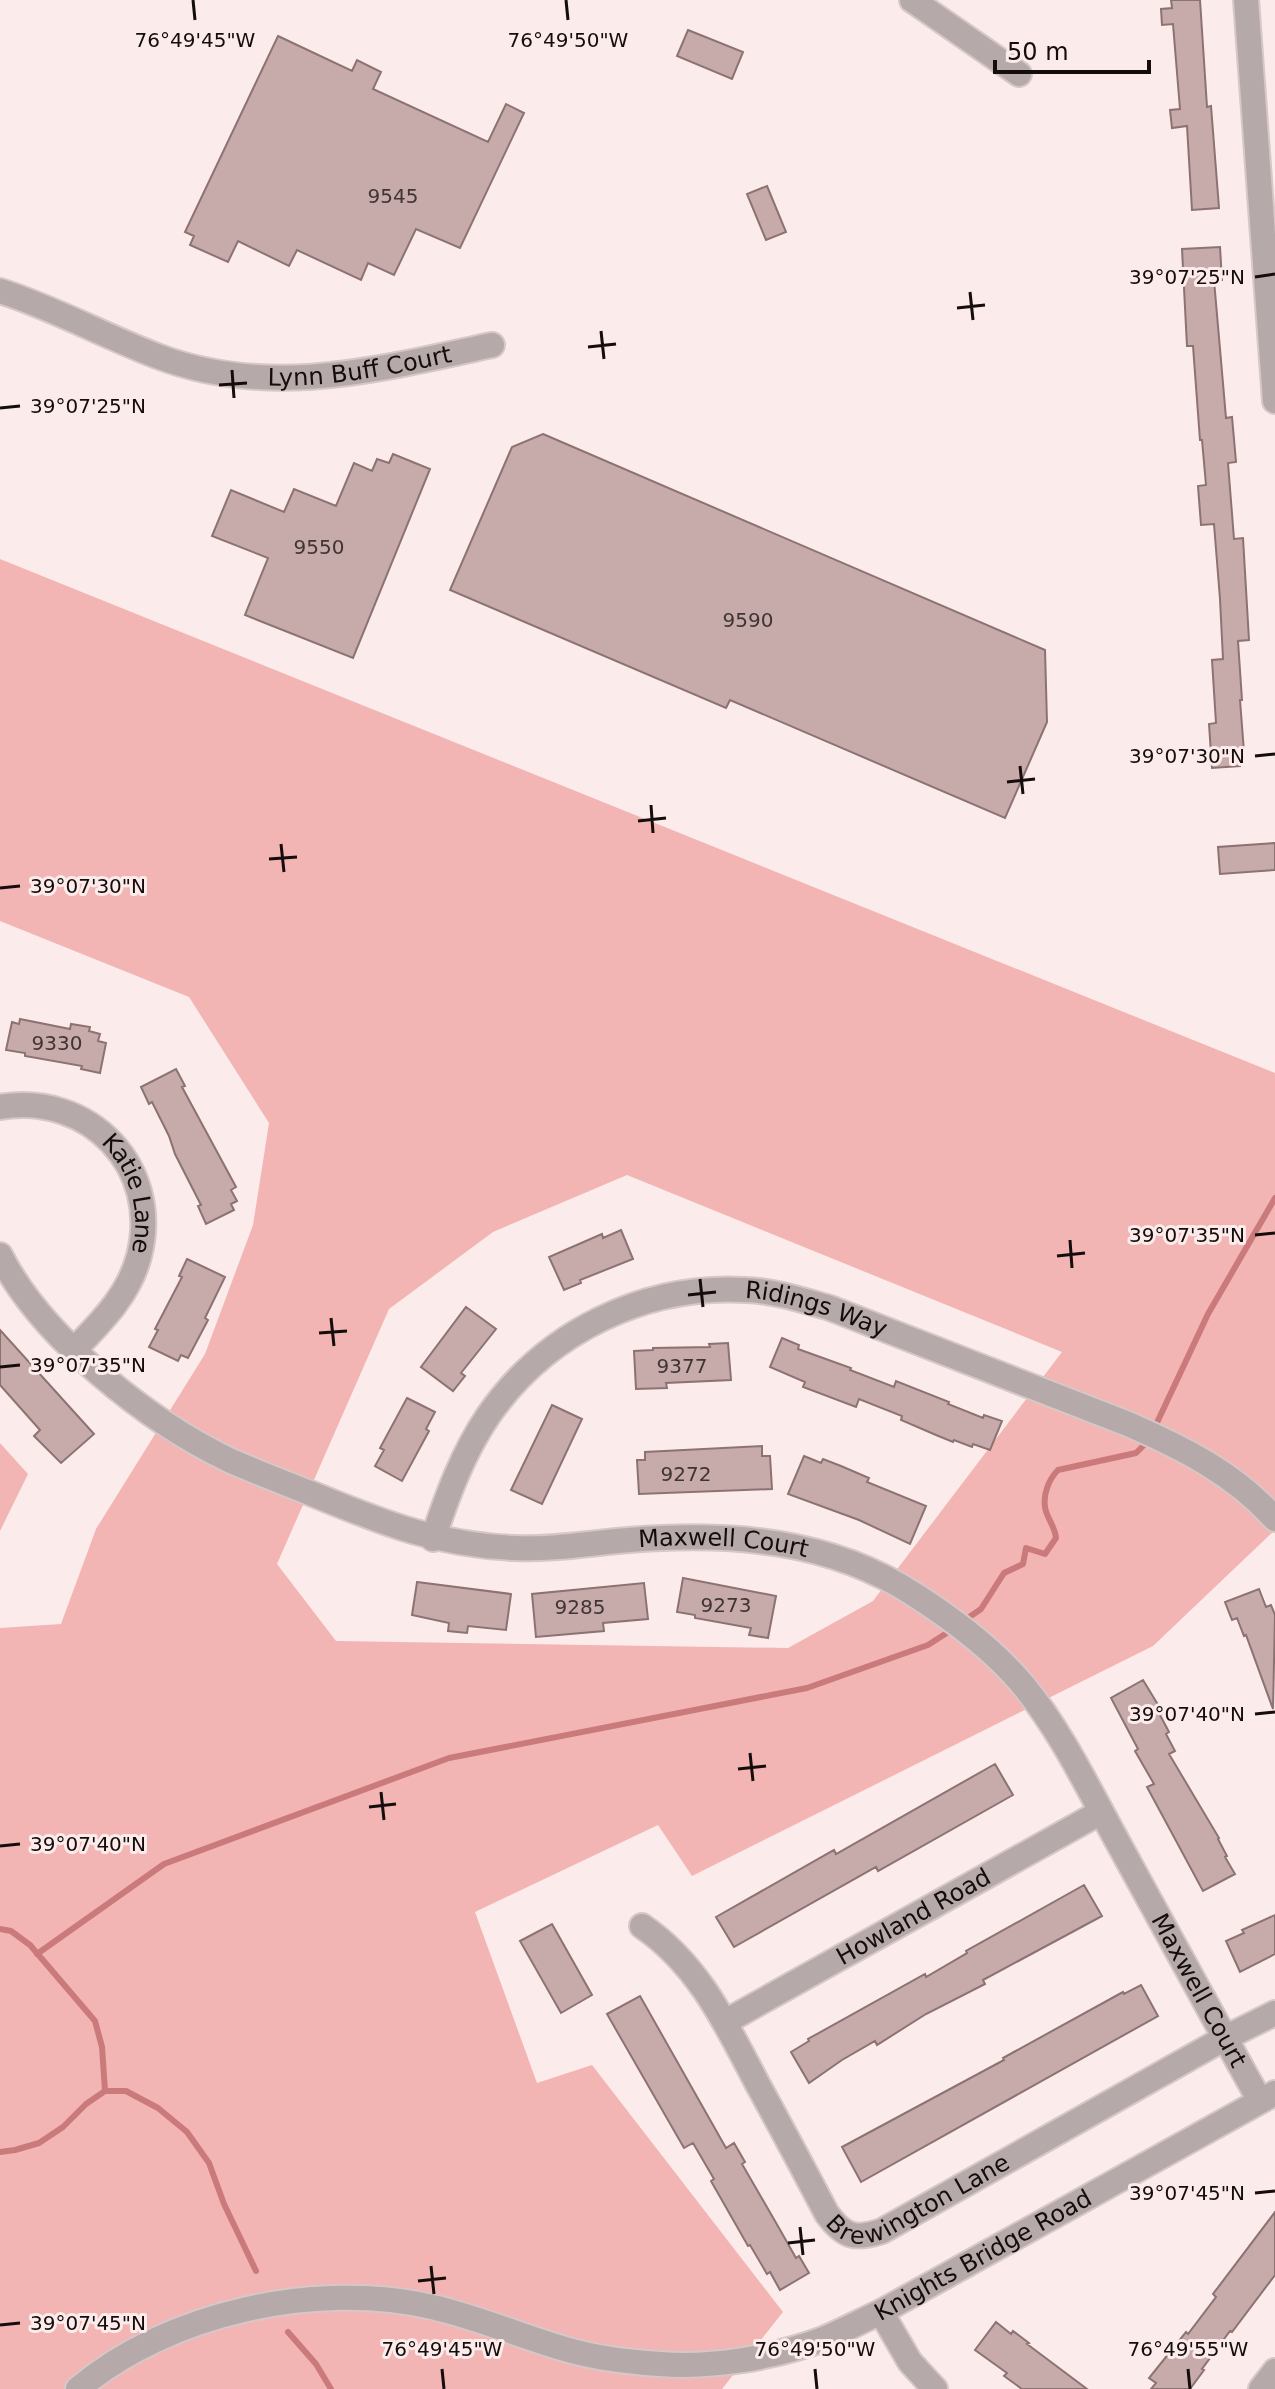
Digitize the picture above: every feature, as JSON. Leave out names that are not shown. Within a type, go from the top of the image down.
[{"type":"street","points":[[912,0],[1019,74]]},
{"type":"street","points":[[1246,0],[1270,264],[1275,401]]},
{"type":"street","name":"Lynn Buff Court","points":[[0,291],[158,357],[231,375],[314,378],[390,367],[492,345]]},
{"type":"street","name":"Katie Lane","points":[[0,1107],[26,1104],[81,1118],[109,1138],[120,1151],[139,1193],[143,1224],[134,1270],[113,1308],[74,1350]]},
{"type":"street","name":"Maxwell Court","points":[[0,1255],[28,1300],[74,1350],[129,1397],[178,1431],[230,1460],[387,1524],[433,1539],[515,1548],[683,1536],[740,1537],[785,1543],[825,1554],[872,1572],[911,1592],[979,1643],[1022,1684],[1048,1720],[1225,2038],[1268,2097]]},
{"type":"street","name":"Ridings Way","points":[[433,1539],[465,1457],[487,1417],[516,1379],[549,1350],[621,1310],[704,1290],[747,1290],[789,1296],[830,1308],[1128,1424],[1176,1445],[1211,1465],[1240,1486],[1275,1519]]},
{"type":"street","name":"Howland Road","points":[[725,2022],[1101,1812]]},
{"type":"street","name":"Brewington Lane","points":[[642,1926],[677,1953],[692,1972],[725,2022],[827,2214],[837,2227],[850,2235],[866,2237],[895,2223],[1275,2013]]},
{"type":"street","name":"Knights Bridge Road","points":[[78,2389],[135,2351],[171,2333],[244,2309],[295,2301],[398,2301],[432,2307],[567,2350],[663,2365],[703,2364],[786,2351],[823,2339],[881,2312],[1268,2097]]},
{"type":"street","points":[[881,2312],[910,2362],[935,2389]]},
{"type":"street","points":[[1261,2389],[1275,2371]]},
{"type":"shaded area","points":[[0,559],[1275,1073],[1275,1530],[1153,1646],[692,1876],[658,1825],[475,1912],[537,2083],[592,2065],[783,2312],[722,2389],[0,2389],[0,1628],[61,1624],[96,1529],[205,1354],[253,1225],[269,1123],[189,997],[0,921]],"holes":[[[627,1175],[1062,1352],[873,1601],[788,1648],[336,1641],[277,1564],[389,1309],[493,1232]]]},
{"type":"shaded area","points":[[0,1443],[28,1474],[0,1531]]},
{"type":"building","points":[[1171,0],[1200,0],[1207,107],[1211,106],[1219,208],[1192,210],[1187,126],[1172,128],[1170,110],[1180,109],[1173,24],[1162,25],[1161,9],[1172,8]]},
{"type":"building","points":[[688,30],[743,52],[732,79],[677,56]]},
{"type":"building","points":[[278,36],[352,71],[357,60],[381,72],[373,89],[488,142],[506,104],[524,113],[460,248],[416,229],[394,275],[368,263],[361,280],[297,250],[289,266],[238,241],[228,262],[190,245],[194,236],[185,232]]},
{"type":"building","points":[[767,186],[786,232],[766,240],[747,194]]},
{"type":"building","points":[[1220,247],[1222,280],[1214,280],[1226,418],[1232,417],[1236,462],[1228,463],[1234,539],[1243,538],[1249,640],[1238,641],[1244,752],[1239,753],[1240,766],[1212,768],[1209,724],[1216,723],[1212,660],[1223,659],[1220,599],[1214,524],[1201,525],[1198,486],[1206,485],[1193,346],[1187,346],[1182,249]]},
{"type":"building","points":[[543,434],[1045,650],[1047,722],[1005,818],[730,700],[726,708],[450,590],[512,447]]},
{"type":"building","points":[[393,454],[430,469],[353,658],[245,615],[268,558],[212,536],[231,490],[284,512],[294,489],[336,506],[354,463],[372,471],[377,459],[389,463]]},
{"type":"building","points":[[1275,843],[1275,870],[1220,874],[1218,847]]},
{"type":"building","points":[[20,1019],[70,1029],[71,1024],[90,1027],[89,1031],[100,1034],[98,1041],[106,1043],[100,1073],[81,1069],[82,1066],[6,1050],[12,1022],[19,1024]]},
{"type":"building","points":[[176,1069],[185,1086],[182,1087],[236,1187],[231,1190],[237,1201],[231,1204],[234,1210],[206,1224],[198,1206],[201,1205],[169,1136],[141,1087]]},
{"type":"building","points":[[621,1230],[633,1259],[580,1280],[581,1283],[564,1290],[549,1257],[602,1234],[603,1238]]},
{"type":"building","points":[[187,1259],[225,1277],[205,1318],[208,1320],[188,1358],[181,1355],[178,1361],[149,1347],[182,1277],[179,1276]]},
{"type":"building","points":[[466,1307],[496,1329],[461,1373],[465,1376],[453,1391],[421,1367]]},
{"type":"building","points":[[0,1330],[94,1434],[61,1463],[34,1436],[40,1430],[0,1385]]},
{"type":"building","points":[[782,1338],[799,1345],[798,1349],[894,1387],[896,1381],[983,1418],[984,1415],[1002,1421],[990,1450],[953,1442],[901,1420],[902,1416],[859,1399],[856,1407],[803,1387],[805,1382],[770,1367]]},
{"type":"building","points":[[728,1343],[731,1380],[666,1383],[667,1388],[636,1389],[634,1351],[710,1347],[709,1344]]},
{"type":"building","points":[[407,1398],[435,1412],[426,1429],[429,1431],[402,1481],[375,1466],[384,1450],[380,1448]]},
{"type":"building","points":[[552,1405],[582,1419],[542,1504],[511,1490]]},
{"type":"building","points":[[762,1446],[762,1456],[770,1456],[772,1489],[639,1494],[637,1460],[645,1460],[645,1452]]},
{"type":"building","points":[[804,1456],[841,1466],[869,1478],[867,1482],[926,1506],[910,1544],[859,1520],[788,1494]]},
{"type":"building","points":[[683,1578],[776,1596],[768,1638],[749,1635],[751,1628],[677,1612]]},
{"type":"building","points":[[417,1582],[511,1594],[506,1630],[468,1626],[467,1633],[448,1631],[449,1623],[412,1615]]},
{"type":"building","points":[[644,1583],[648,1619],[603,1623],[604,1631],[536,1637],[532,1594]]},
{"type":"building","points":[[1259,1589],[1266,1607],[1271,1605],[1275,1615],[1273,1709],[1246,1635],[1237,1618],[1232,1620],[1225,1602]]},
{"type":"building","points":[[1143,1680],[1163,1713],[1160,1715],[1169,1732],[1166,1734],[1175,1751],[1169,1754],[1219,1838],[1235,1874],[1203,1891],[1147,1787],[1154,1784],[1111,1698]]},
{"type":"building","points":[[995,1764],[1013,1795],[734,1947],[716,1917],[834,1850],[836,1854]]},
{"type":"building","points":[[1084,1885],[1102,1916],[983,1980],[985,1984],[926,2014],[877,2045],[875,2041],[809,2083],[791,2052],[808,2039],[925,1974],[926,1977]]},
{"type":"building","points":[[1275,1915],[1275,1954],[1240,1972],[1226,1941]]},
{"type":"building","points":[[552,1924],[592,1995],[561,2013],[520,1941]]},
{"type":"building","points":[[1141,1985],[1158,2016],[861,2182],[842,2147],[1123,1992]]},
{"type":"building","points":[[640,1996],[726,2148],[734,2143],[745,2162],[742,2164],[796,2258],[799,2256],[809,2273],[780,2290],[770,2272],[767,2274],[748,2246],[693,2143],[684,2148],[607,2014]]},
{"type":"building","points":[[1275,2212],[1275,2275],[1230,2331],[1190,2389],[1151,2389],[1156,2383],[1149,2378],[1186,2332],[1188,2334],[1216,2297],[1213,2294]]},
{"type":"building","points":[[996,2322],[1011,2334],[1013,2331],[1087,2389],[1022,2389],[1004,2376],[1007,2373],[975,2350]]},
{"type":"waterway","points":[[1154,1429],[1208,1314],[1275,1198]]},
{"type":"waterway","points":[[965,1620],[981,1609],[1004,1573],[1023,1564],[1026,1548],[1045,1554],[1056,1538],[1046,1511],[1045,1497],[1047,1487],[1058,1470],[1136,1453],[1150,1439]]},
{"type":"waterway","points":[[37,1954],[164,1864],[449,1758],[807,1688],[928,1645],[953,1629]]},
{"type":"waterway","points":[[0,1929],[11,1931],[30,1945],[95,2021],[102,2047],[105,2091]]},
{"type":"waterway","points":[[0,2152],[39,2143],[105,2091],[126,2091],[158,2108],[187,2132],[209,2163],[224,2204],[256,2271]]},
{"type":"waterway","points":[[288,2332],[316,2364],[331,2389]]}]
